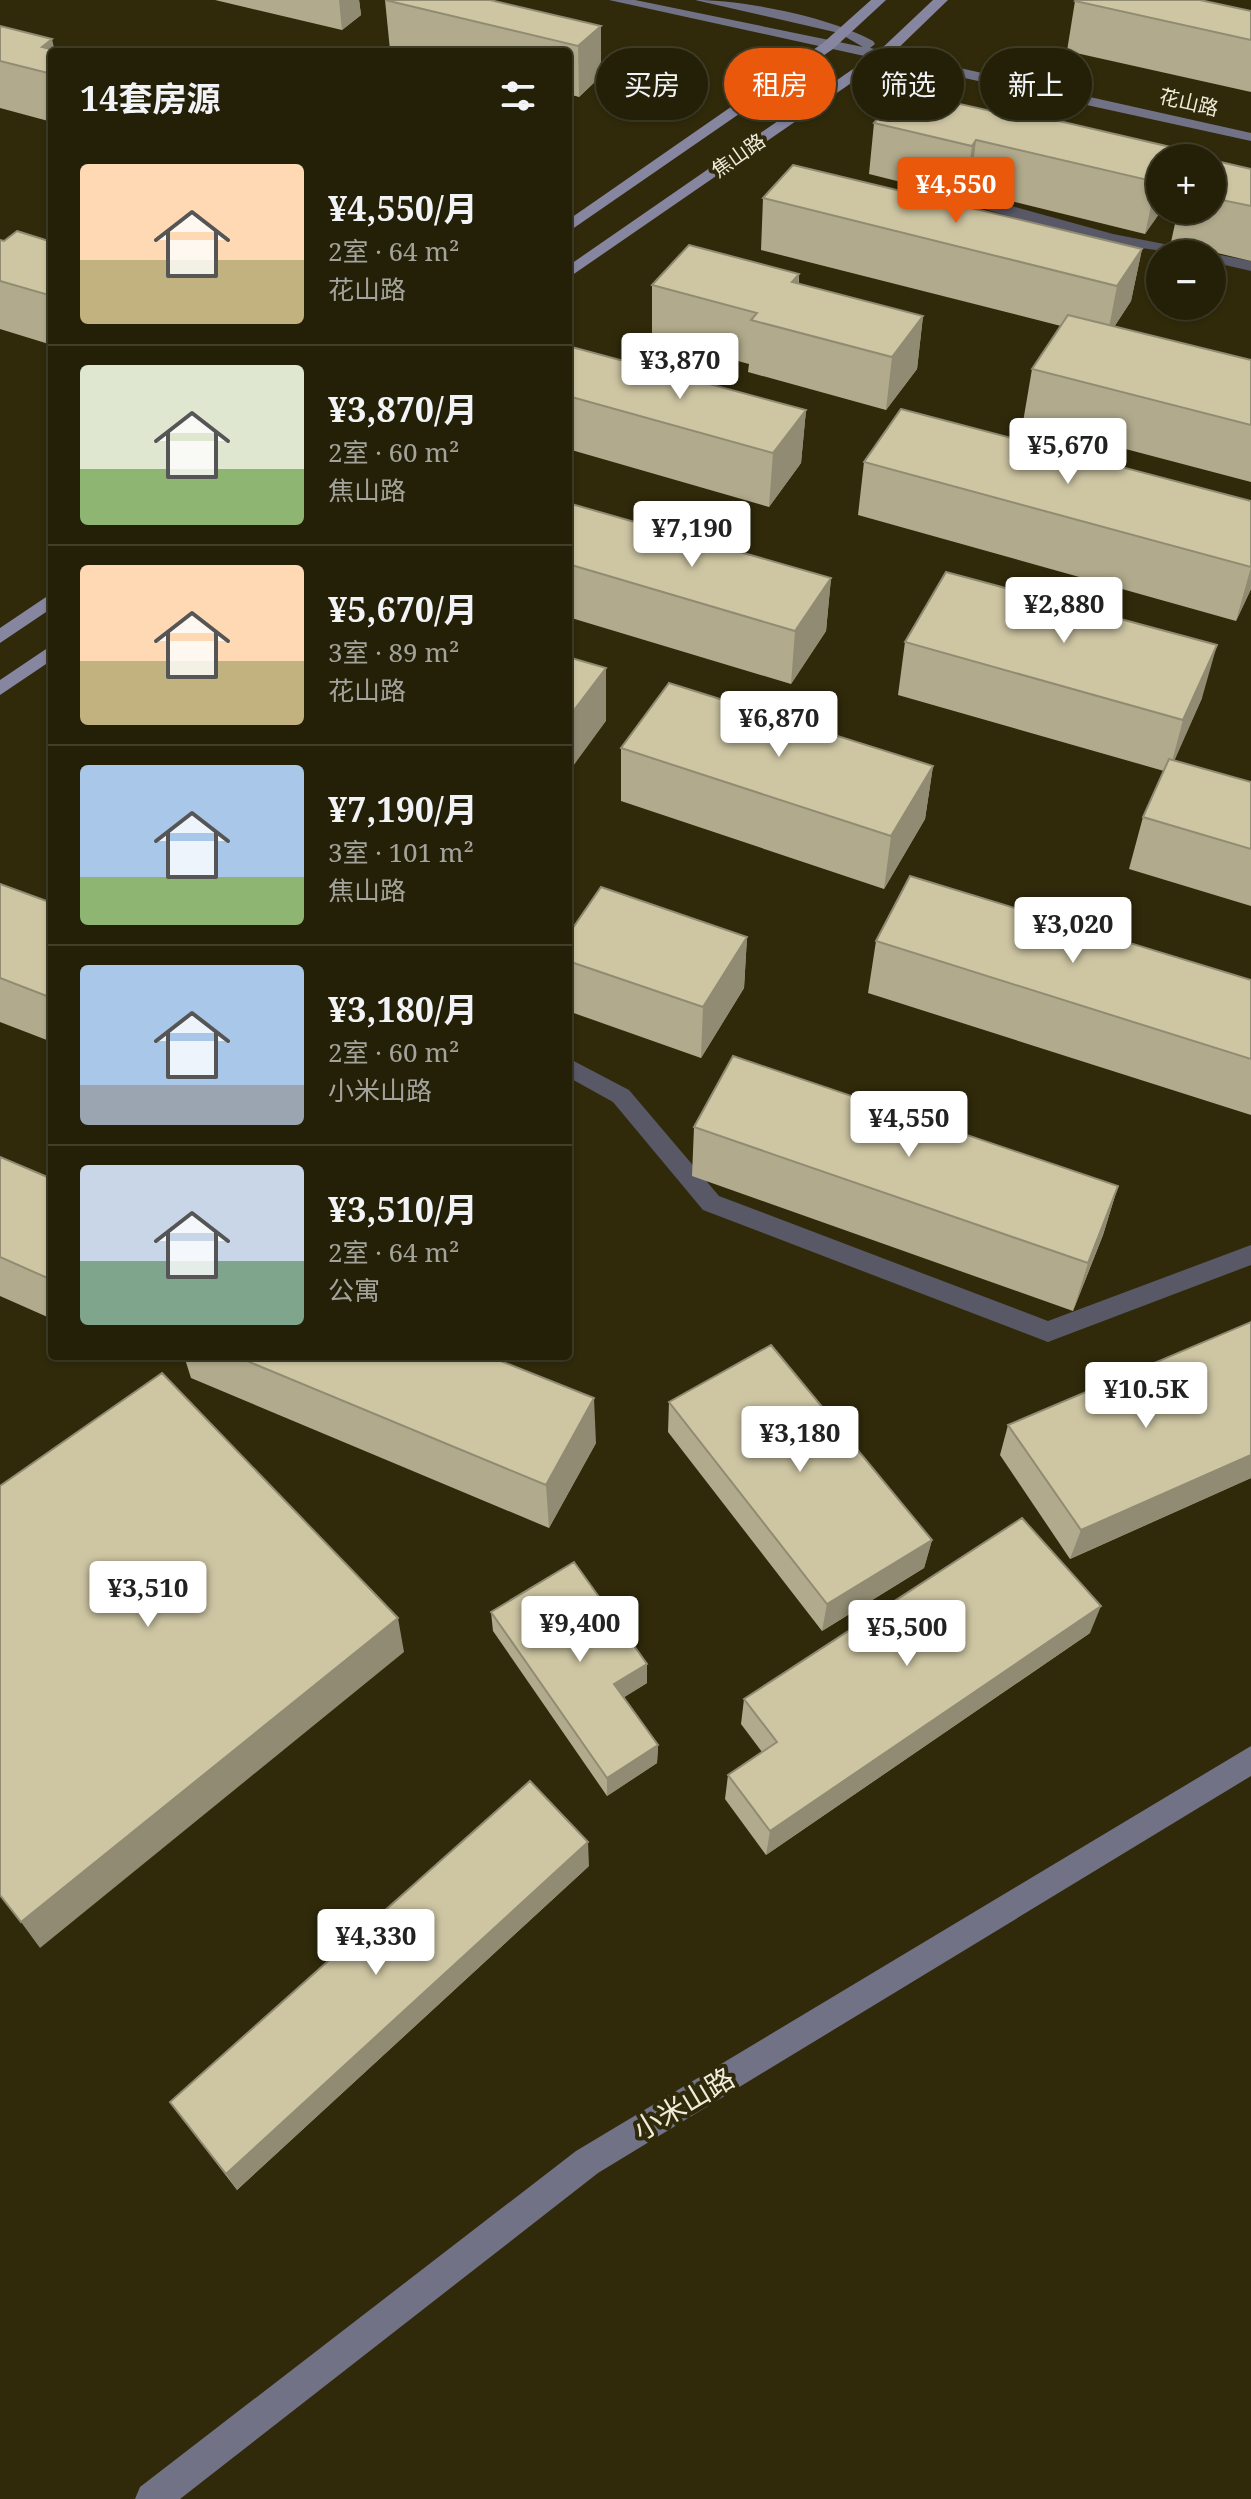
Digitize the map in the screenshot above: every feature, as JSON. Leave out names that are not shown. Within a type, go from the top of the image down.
[{"type":"main road","name":"花山路","points":[[616,0],[852,49]]},
{"type":"main road","name":"花山路","points":[[702,0],[843,30],[874,48]]},
{"type":"main road","name":"焦山路","points":[[572,224],[828,46],[879,0]]},
{"type":"main road","name":"焦山路","points":[[890,48],[941,0]]},
{"type":"main road","name":"花山路","points":[[964,72],[1251,137]]},
{"type":"main road","name":"焦山路","points":[[572,270],[852,76]]},
{"type":"main road","points":[[0,637],[48,602]]},
{"type":"main road","points":[[0,689],[48,654]]},
{"type":"main road","name":"小米山路","points":[[152,2499],[587,2162],[1251,1760]]},
{"type":"street","points":[[925,188],[1146,244]]},
{"type":"street","points":[[1226,260],[1251,266]]},
{"type":"street","points":[[572,1069],[621,1096],[711,1203],[1048,1332],[1251,1255]]},
{"type":"building","points":[[385,0],[490,0],[601,26],[578,46]]},
{"type":"building","points":[[1200,0],[1251,11],[1251,40],[1075,1]]},
{"type":"building","points":[[0,26],[52,39],[42,47],[48,48],[48,73],[0,61]]},
{"type":"building","points":[[964,105],[980,109],[980,120],[1055,120],[1158,144],[1146,144],[1146,180],[976,140],[972,146],[874,123],[877,120],[964,120]]},
{"type":"building","points":[[1226,163],[1251,169],[1251,206],[1226,201]]},
{"type":"building","points":[[793,165],[1142,249],[1117,286],[763,198]]},
{"type":"building","points":[[17,231],[48,241],[48,295],[0,281],[0,240],[4,241]]},
{"type":"building","points":[[689,245],[799,274],[792,282],[923,316],[892,357],[751,320],[757,313],[652,285]]},
{"type":"building","points":[[1068,315],[1251,360],[1251,425],[1032,369]]},
{"type":"building","points":[[572,347],[806,410],[773,453],[572,397]]},
{"type":"building","points":[[901,409],[1251,501],[1251,567],[864,462]]},
{"type":"building","points":[[572,504],[831,578],[795,631],[572,565]]},
{"type":"building","points":[[946,572],[1217,645],[1183,720],[905,642]]},
{"type":"building","points":[[572,658],[606,668],[572,713]]},
{"type":"building","points":[[669,683],[933,766],[891,836],[621,748]]},
{"type":"building","points":[[1169,759],[1251,782],[1251,849],[1143,817]]},
{"type":"building","points":[[910,876],[1251,980],[1251,1059],[876,941]]},
{"type":"building","points":[[0,884],[48,902],[48,996],[0,978]]},
{"type":"building","points":[[601,887],[747,937],[703,1007],[572,962],[572,929]]},
{"type":"building","points":[[733,1056],[1118,1186],[1088,1263],[694,1127]]},
{"type":"building","points":[[0,1157],[48,1177],[48,1278],[0,1257]]},
{"type":"building","points":[[1251,1322],[1251,1455],[1081,1530],[1008,1425]]},
{"type":"building","points":[[771,1345],[932,1540],[827,1604],[669,1402]]},
{"type":"building","points":[[245,1360],[498,1360],[594,1398],[546,1485]]},
{"type":"building","points":[[162,1373],[398,1618],[21,1922],[0,1895],[0,1486]]},
{"type":"building","points":[[1022,1518],[1101,1606],[770,1831],[728,1775],[777,1742],[744,1699]]},
{"type":"building","points":[[574,1562],[647,1664],[614,1684],[658,1745],[607,1778],[491,1612]]},
{"type":"building","points":[[530,1781],[588,1842],[226,2174],[170,2102]]}]
